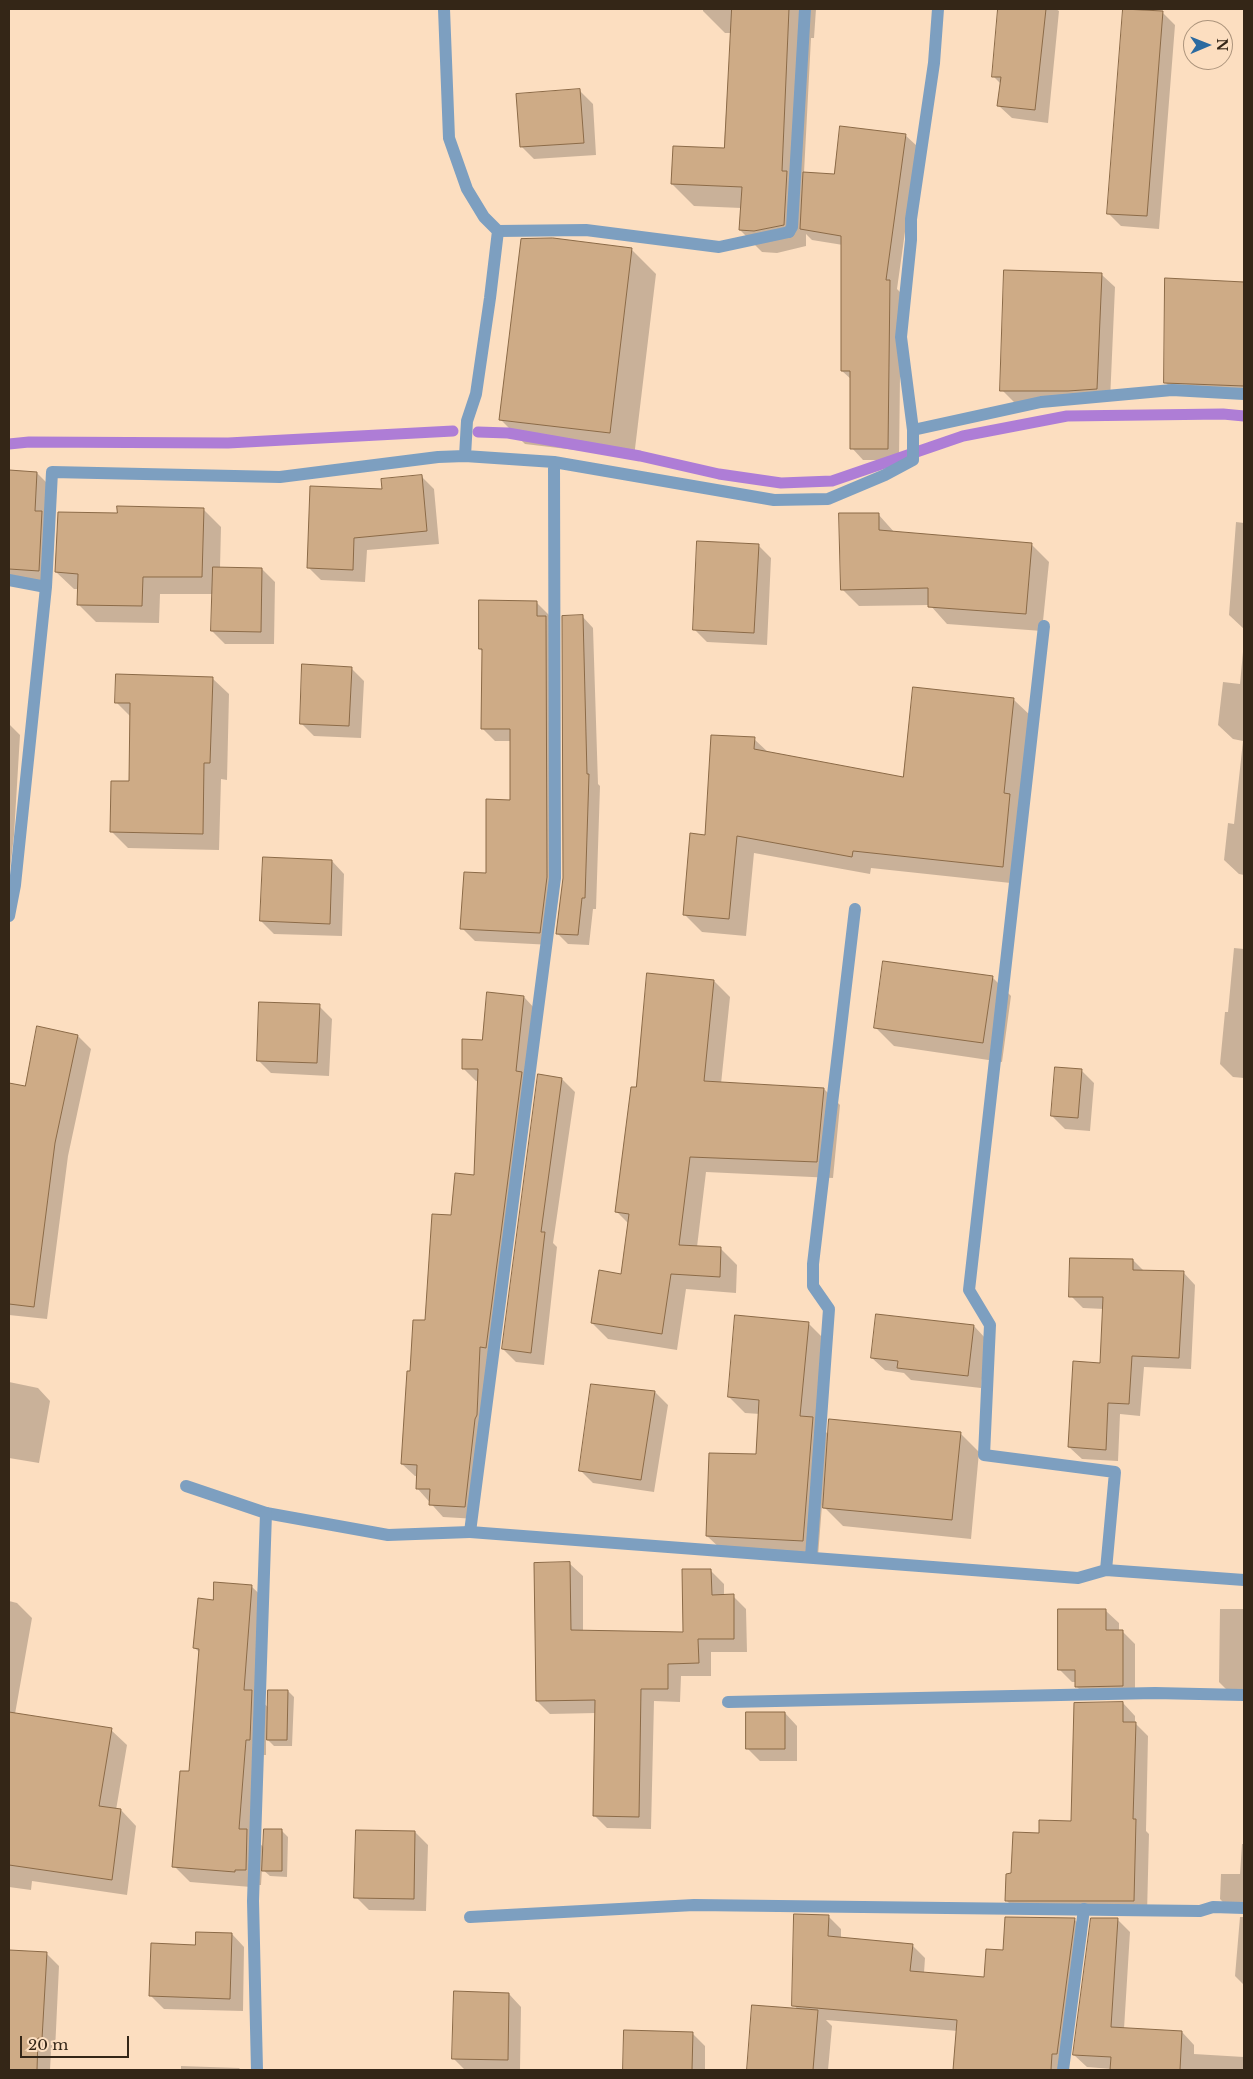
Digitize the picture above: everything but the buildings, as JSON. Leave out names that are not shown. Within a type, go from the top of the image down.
[{"type":"street","points":[[444,9],[449,138],[467,189],[484,217],[498,232],[586,230],[719,247],[789,232],[792,227],[805,9]]},
{"type":"street","points":[[9,916],[16,885],[46,587],[52,472],[280,477],[438,457],[465,456],[554,462],[774,500],[828,499],[885,475],[913,460],[913,430],[901,337],[911,240],[911,219],[934,63],[938,9]]},
{"type":"street","points":[[465,456],[467,421],[476,394],[498,232]]},
{"type":"street","points":[[913,430],[1041,402],[1172,390],[1244,394]]},
{"type":"street","points":[[470,1532],[555,878],[554,462]]},
{"type":"street","points":[[9,580],[46,587]]},
{"type":"street","points":[[1044,626],[969,1290],[990,1325],[984,1455],[1115,1472],[1106,1570]]},
{"type":"street","points":[[811,1557],[829,1309],[813,1286],[813,1264],[855,909]]},
{"type":"street","points":[[186,1486],[266,1513],[388,1535],[470,1532],[1078,1578],[1106,1570],[1244,1580]]},
{"type":"street","points":[[257,2070],[253,1901],[266,1513]]},
{"type":"street","points":[[728,1702],[1155,1693],[1244,1695]]},
{"type":"street","points":[[470,1917],[694,1905],[1200,1911],[1213,1907],[1244,1908]]},
{"type":"street","points":[[1063,2070],[1084,1909]]},
{"type":"waterway","points":[[478,432],[508,433],[640,456],[719,474],[781,483],[832,481],[963,436],[1067,416],[1223,414],[1244,416]]},
{"type":"waterway","points":[[9,444],[29,442],[228,443],[453,431]]}]
